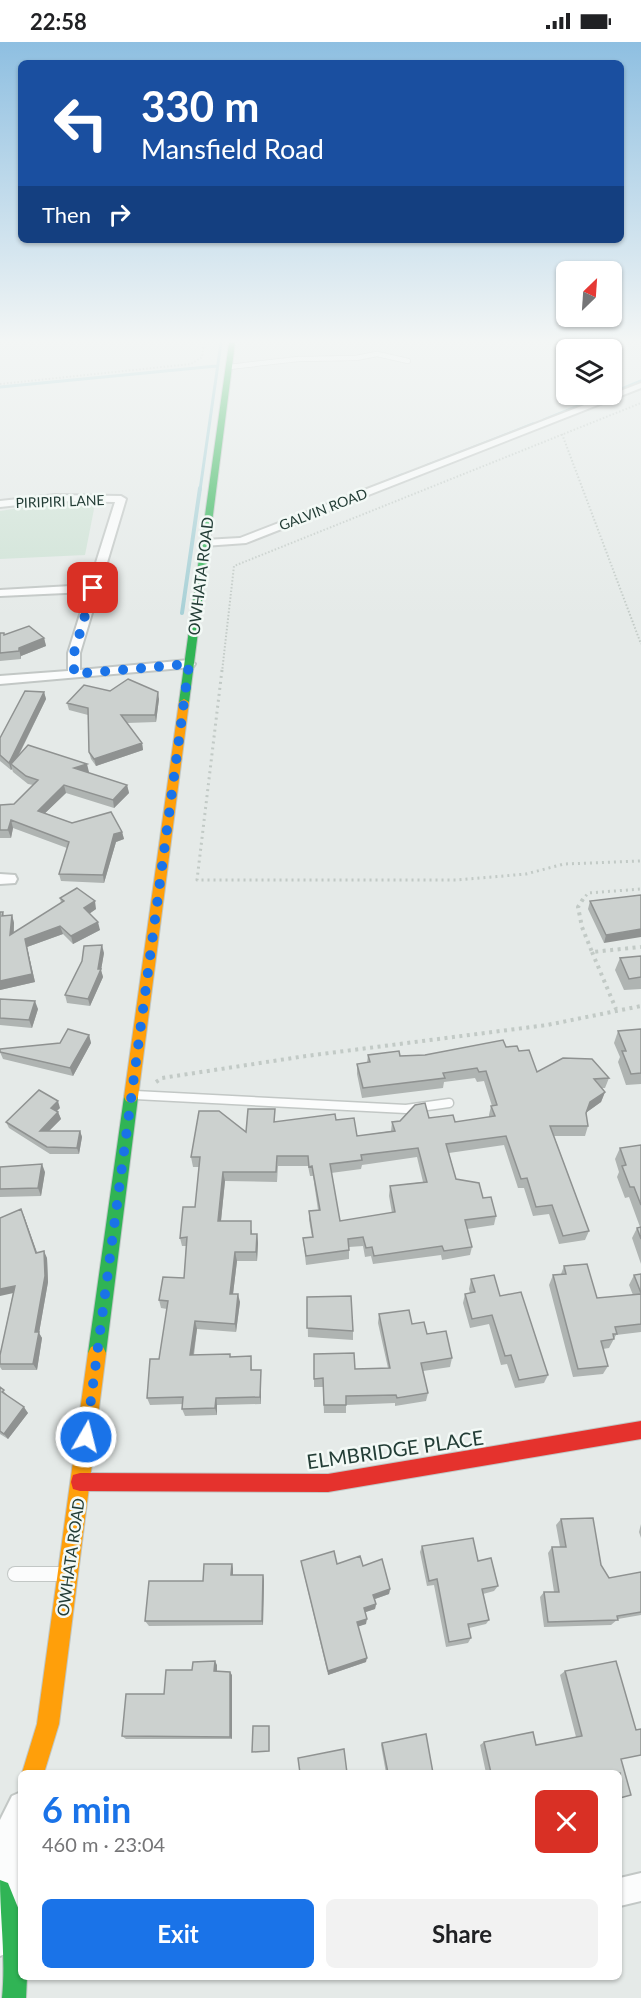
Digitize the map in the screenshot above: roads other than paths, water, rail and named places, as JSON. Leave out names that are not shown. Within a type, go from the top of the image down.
[{"type":"street","name":"OWHATA ROAD","points":[[46,1770],[45,1736],[219,434]]},
{"type":"street","name":"GALVIN ROAD","points":[[204,543],[242,541],[514,434]]},
{"type":"street","name":"PIRIPIRI LANE","points":[[0,504],[67,498],[121,500],[93,588]]},
{"type":"street","points":[[0,593],[93,588],[74,653],[74,674]]},
{"type":"street","points":[[0,680],[189,664]]},
{"type":"street","name":"ELMBRIDGE PLACE","points":[[80,1482],[328,1483],[641,1430]]},
{"type":"street","name":"OWHATA ROAD","points":[[34,1770],[45,1736]]},
{"type":"street","points":[[11,1824],[6,1916],[16,1949],[15,1998]]},
{"type":"street","points":[[622,1892],[641,1887]]},
{"type":"street","points":[[15,1998],[19,1980]]},
{"type":"lane","points":[[132,1095],[406,1109],[448,1103]]},
{"type":"lane","points":[[15,1574],[68,1575]]},
{"type":"waterway","points":[[200,490],[208,434]]},
{"type":"waterway","points":[[426,466],[507,434]]},
{"type":"waterway","points":[[376,486],[402,475]]},
{"type":"waterway","points":[[182,613],[200,488]]}]
